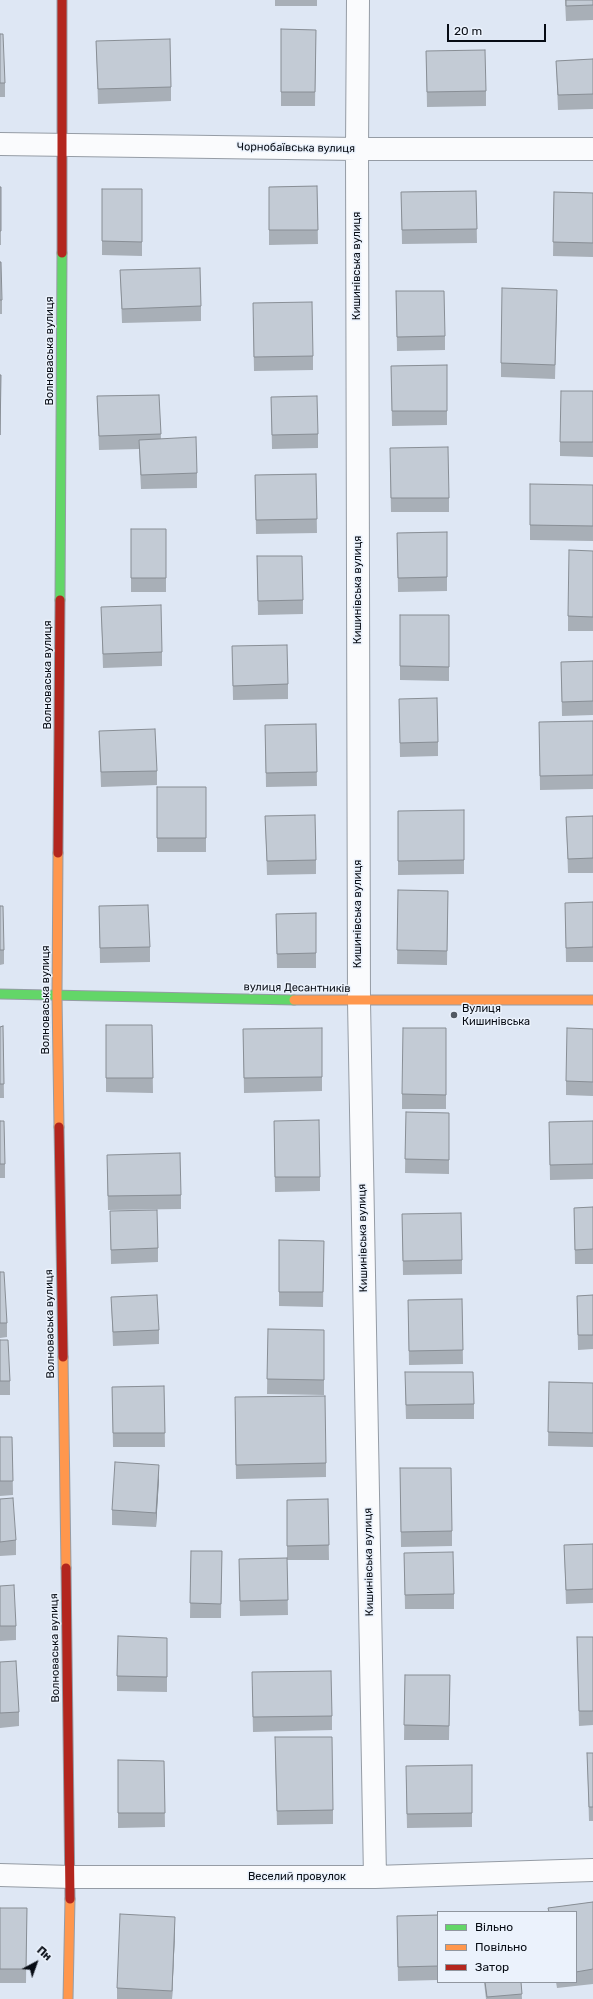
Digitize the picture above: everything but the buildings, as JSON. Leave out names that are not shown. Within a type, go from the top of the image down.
[{"type":"street","name":"Волноваська вулиця","points":[[62,0],[63,146],[57,994],[71,1877],[68,1999]]},
{"type":"street","name":"Кишинівська вулиця","points":[[358,0],[359,1001],[375,1877]]},
{"type":"street","name":"Чорнобаївська вулиця","points":[[0,144],[357,149],[593,149]]},
{"type":"street","name":"вулиця Десантників","points":[[0,994],[359,1001],[593,1000]]},
{"type":"street","name":"Веселий провулок","points":[[0,1875],[71,1877],[375,1877],[593,1870]]},
{"type":"traffic: fast","points":[[60,600],[62,253]]},
{"type":"traffic: fast","points":[[0,994],[294,1000]]},
{"type":"traffic: slow","points":[[58,853],[57,995],[59,1127]]},
{"type":"traffic: slow","points":[[294,1000],[593,1000]]},
{"type":"traffic: slow","points":[[63,1357],[66,1568]]},
{"type":"traffic: slow","points":[[68,1999],[70,1899]]},
{"type":"traffic: jam","points":[[62,0],[62,253]]},
{"type":"traffic: jam","points":[[58,853],[60,600]]},
{"type":"traffic: jam","points":[[59,1127],[63,1357]]},
{"type":"traffic: jam","points":[[66,1568],[70,1899]]},
{"type":"place","name":"Вулиця Кишинівська","points":[[454,1015]]}]
